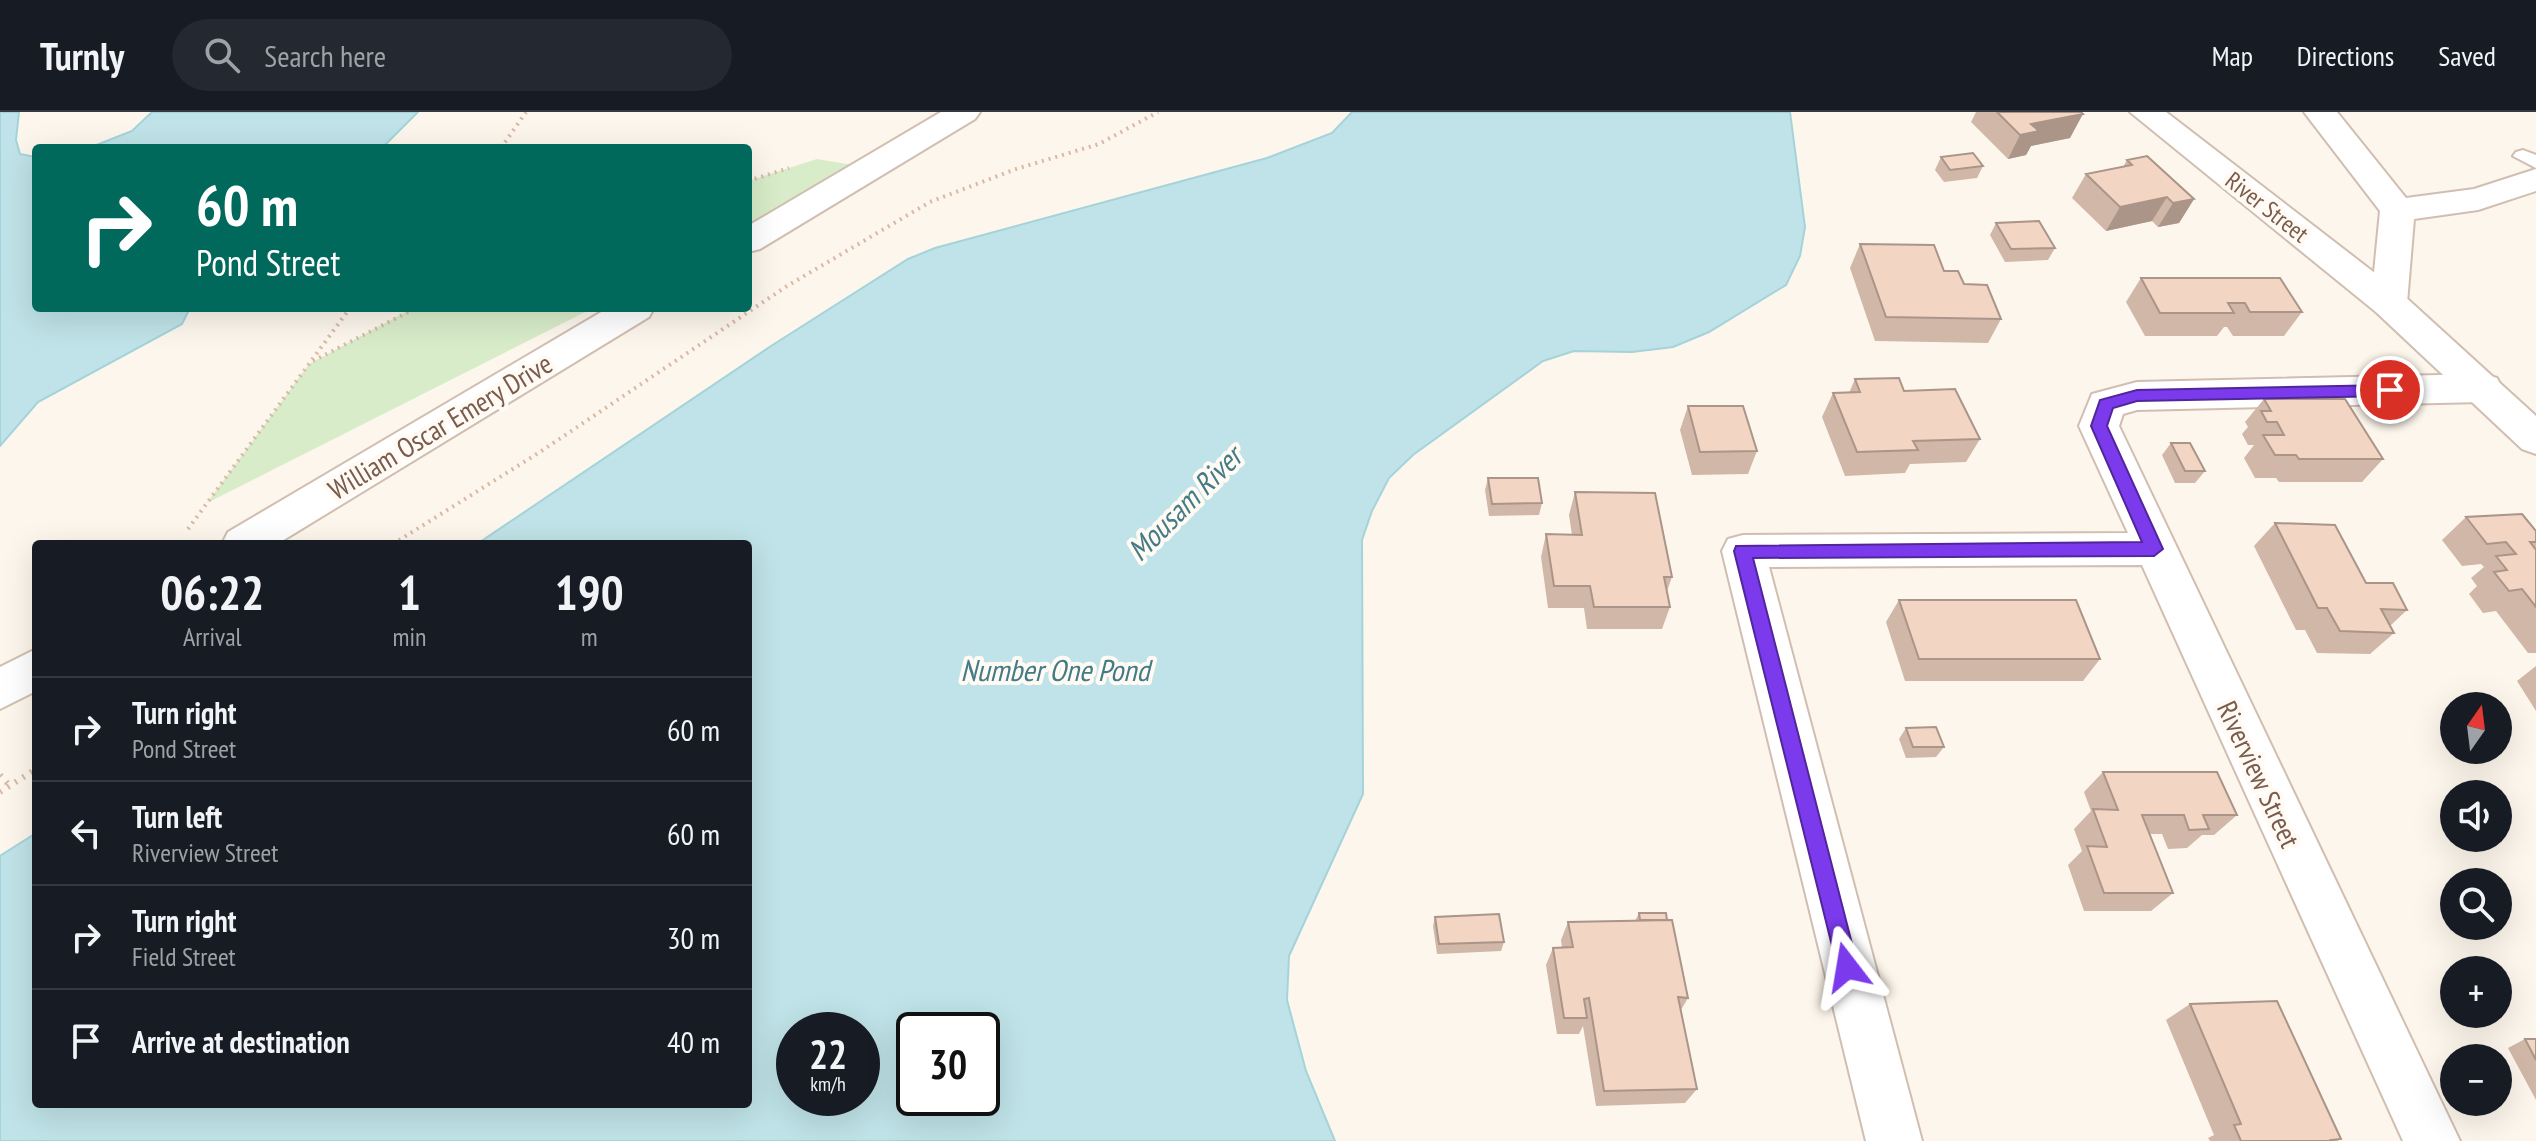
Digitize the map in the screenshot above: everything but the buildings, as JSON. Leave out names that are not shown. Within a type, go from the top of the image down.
[{"type":"street","points":[[752,239],[964,112]]},
{"type":"street","name":"River Street","points":[[2146,112],[2389,303],[2536,439]]},
{"type":"street","points":[[2320,112],[2397,210],[2389,303]]},
{"type":"street","points":[[2397,210],[2478,199],[2532,166]]},
{"type":"street","name":"William Oscar Emery Drive","points":[[250,540],[629,312]]},
{"type":"street","name":"Riverview Street","points":[[2432,1141],[2099,426],[2106,404],[2137,396],[2483,388]]},
{"type":"street","points":[[1894,1141],[1743,551],[2154,549]]},
{"type":"street","points":[[0,690],[32,670]]},
{"type":"path","points":[[504,144],[526,112]]},
{"type":"path","points":[[752,310],[930,202],[1016,169],[1099,144],[1158,112]]},
{"type":"path","points":[[752,180],[803,164]]},
{"type":"path","points":[[188,529],[347,312]]},
{"type":"path","points":[[309,364],[408,312]]},
{"type":"path","points":[[399,540],[578,427],[748,312]]},
{"type":"path","points":[[0,792],[32,772]]},
{"type":"path","points":[[0,775],[10,786]]},
{"type":"green space","points":[[817,159],[871,168],[752,227],[752,180]]},
{"type":"green space","points":[[406,312],[585,312],[207,503],[309,364]]},
{"type":"water","points":[[0,112],[19,112],[16,140],[20,154],[32,156],[32,312],[188,312],[182,324],[38,402],[0,446]]},
{"type":"water","points":[[152,112],[418,112],[386,144],[99,144],[132,131]]},
{"type":"water","name":"Number One Pond","points":[[1352,112],[1790,112],[1805,227],[1800,256],[1786,285],[1709,332],[1673,347],[1632,352],[1574,351],[1543,361],[1413,455],[1389,478],[1372,511],[1362,540],[1363,794],[1289,956],[1287,1000],[1306,1071],[1335,1141],[0,1141],[0,856],[32,836],[32,1108],[752,1108],[752,540],[483,540],[771,346],[908,259],[935,248],[1267,158],[1332,133]]},
{"type":"route","points":[[1847,967],[1743,551],[2154,549],[2099,426],[2106,404],[2137,396],[2390,390]]},
{"type":"water label","name":"Mousam River","points":[[1184,503]]}]
